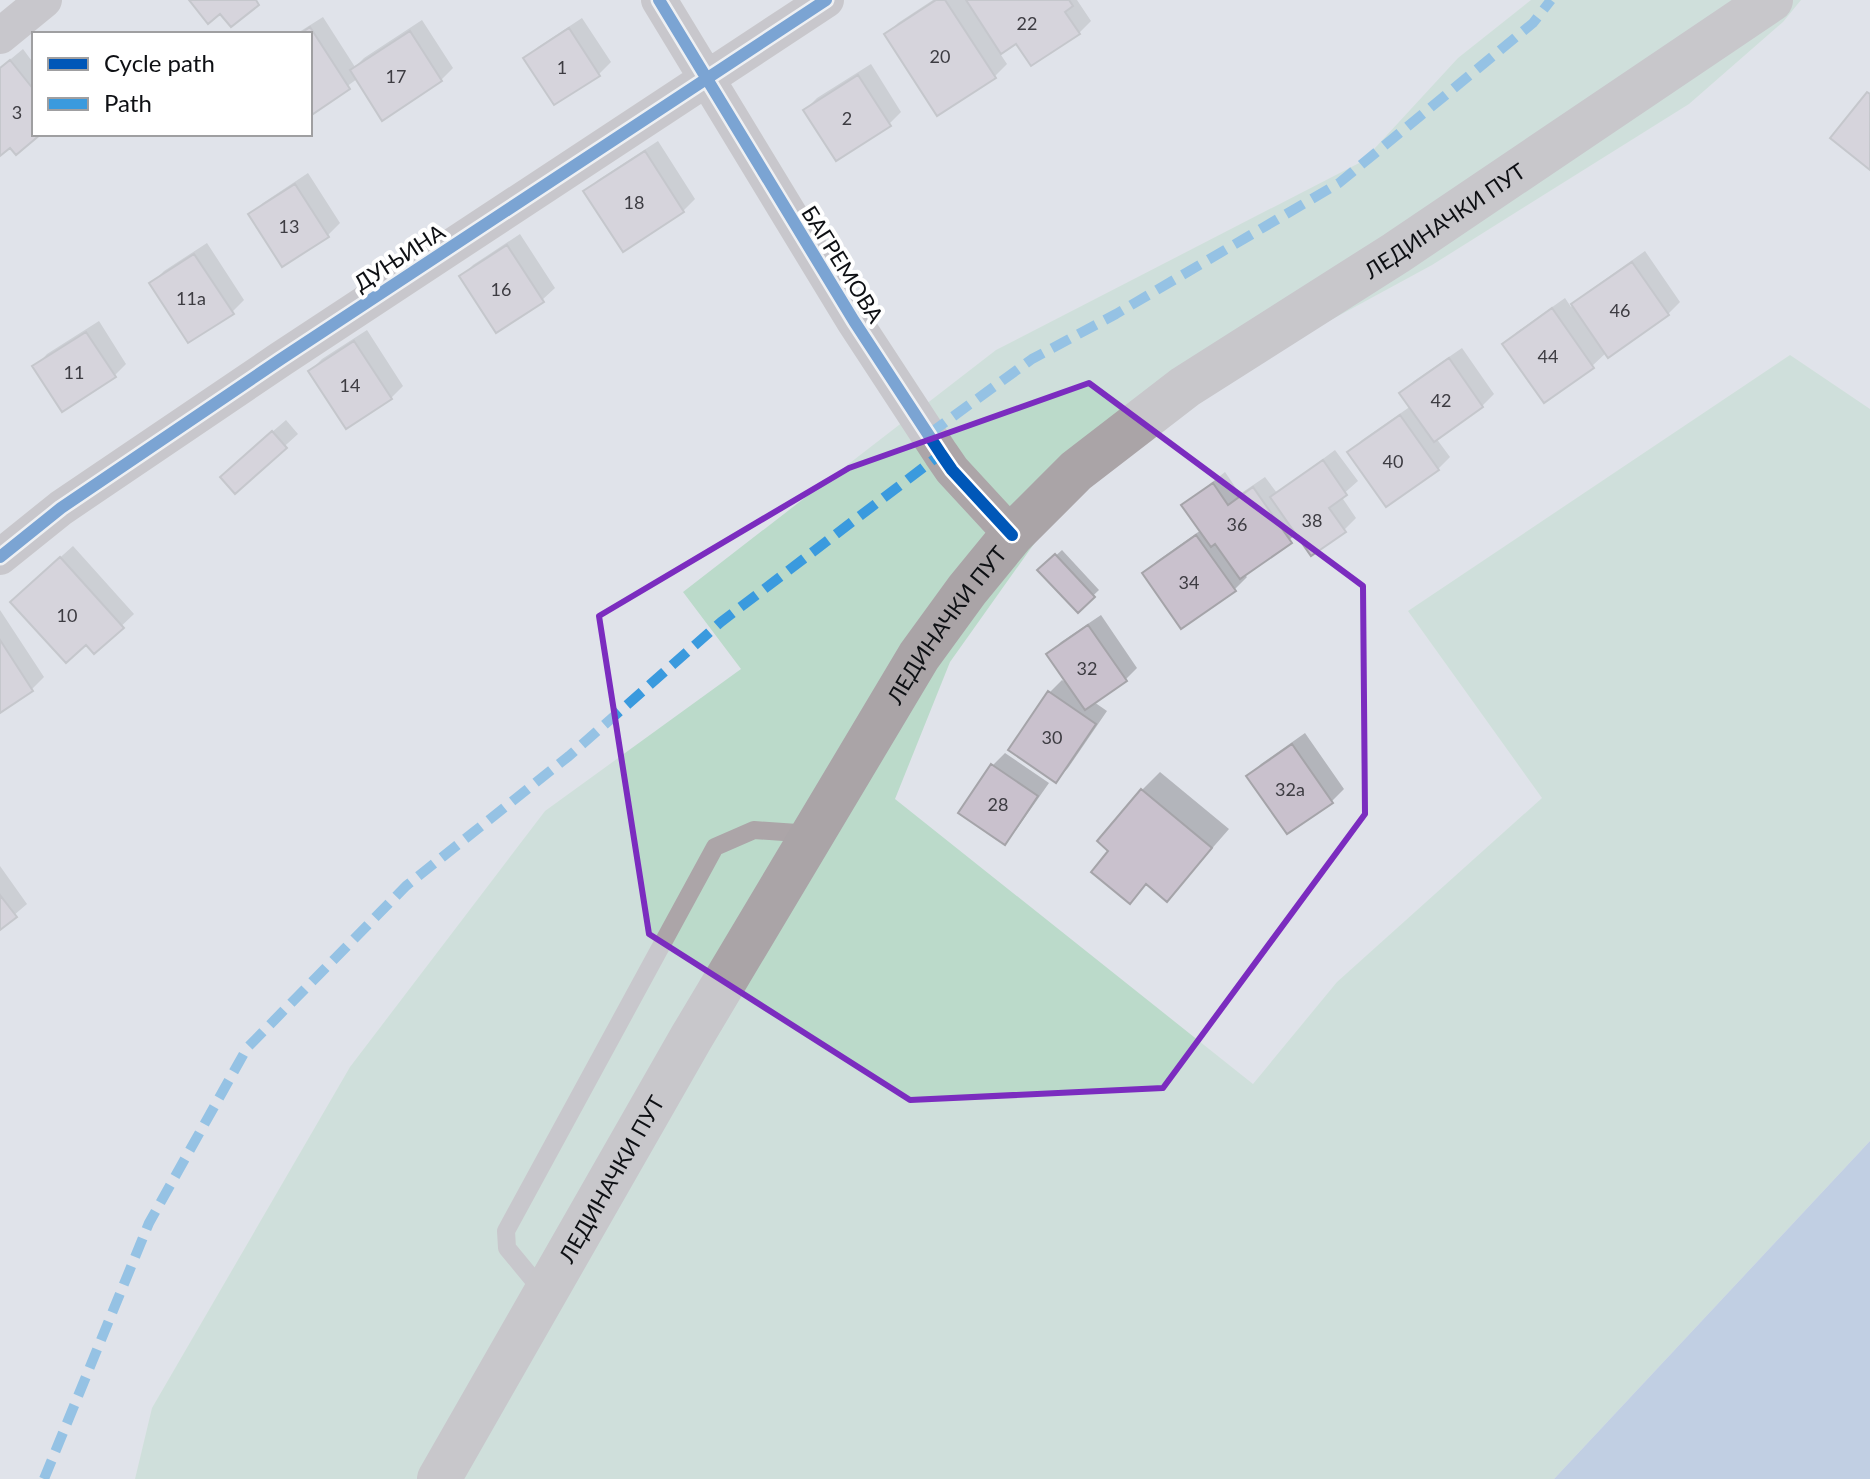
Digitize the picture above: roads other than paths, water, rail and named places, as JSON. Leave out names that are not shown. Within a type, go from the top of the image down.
[{"type":"main road","name":"ЛЕДИНАЧКИ ПУТ","points":[[439,1479],[691,1038],[919,656],[1012,535],[1076,471],[1185,387],[1396,253],[1771,0]]},
{"type":"street","points":[[0,36],[44,0]]},
{"type":"street","name":"БАГРЕМОВА","points":[[659,0],[854,321],[941,454],[1012,535]]},
{"type":"street","name":"ДУЊИНА","points":[[0,557],[61,508],[826,0]]},
{"type":"lane","points":[[545,1294],[507,1248],[506,1231],[715,847],[754,830],[815,834]]},
{"type":"water","points":[[1870,1141],[1870,1479],[1554,1479]]}]
